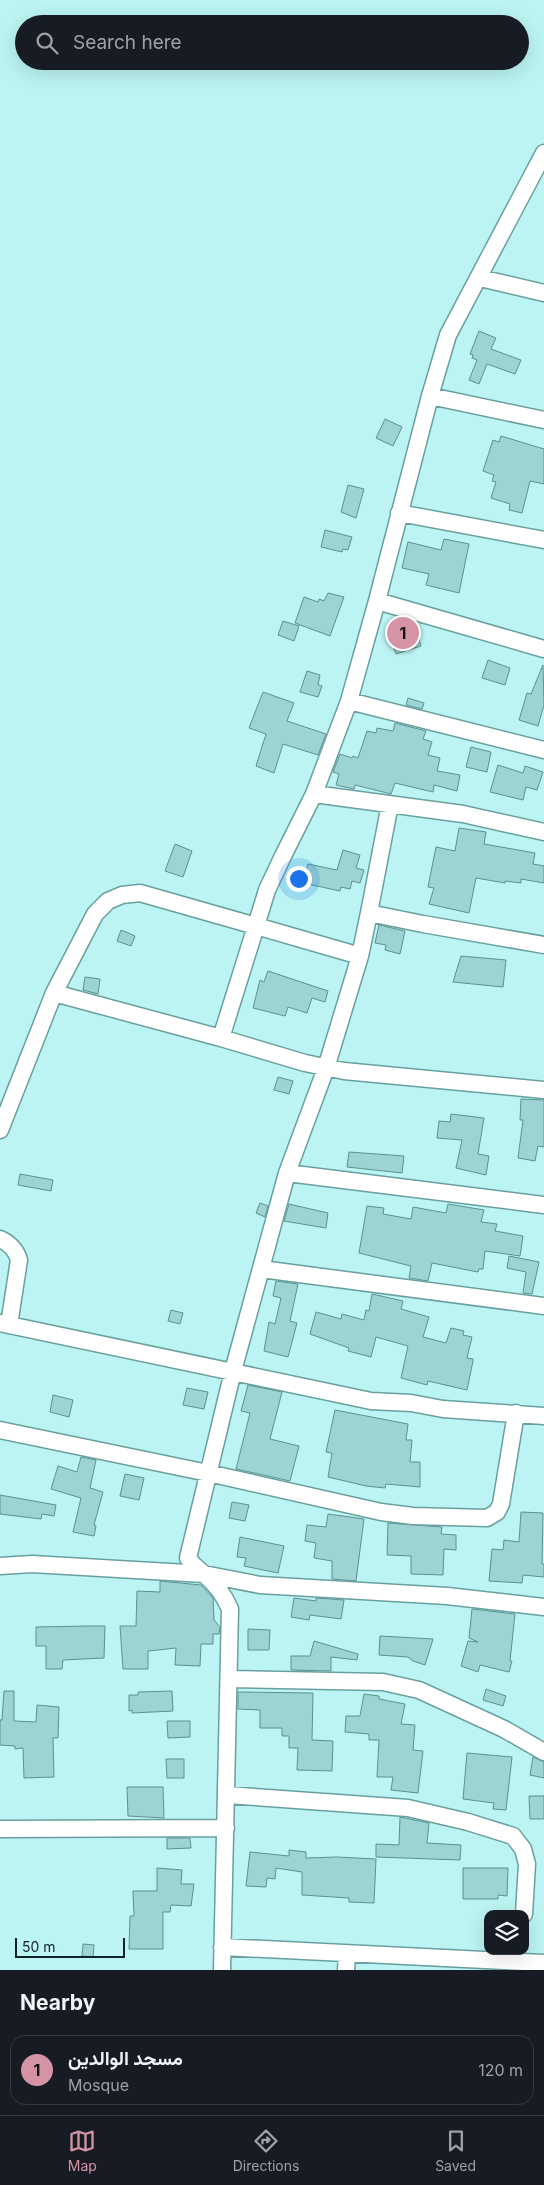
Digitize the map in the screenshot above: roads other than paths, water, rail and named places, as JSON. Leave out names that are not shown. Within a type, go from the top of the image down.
[{"type":"street","points":[[221,1038],[256,926],[279,864],[314,794],[349,701],[430,396],[448,336],[544,153]]},
{"type":"street","points":[[480,278],[544,293]]},
{"type":"street","points":[[430,396],[544,420]]},
{"type":"street","points":[[399,513],[544,540]]},
{"type":"street","points":[[377,601],[544,649]]},
{"type":"street","points":[[349,701],[544,750]]},
{"type":"street","points":[[314,794],[463,814],[544,832]]},
{"type":"street","points":[[222,1970],[230,1609],[222,1592],[204,1574],[193,1567],[188,1558],[233,1371],[287,1173],[326,1068],[360,956],[390,804]]},
{"type":"street","points":[[0,1130],[54,993],[95,914],[108,901],[122,895],[140,893],[360,956]]},
{"type":"street","points":[[369,913],[544,945]]},
{"type":"street","points":[[54,993],[326,1068],[544,1090]]},
{"type":"street","points":[[287,1173],[544,1205]]},
{"type":"street","points":[[0,1239],[16,1251],[19,1260],[5,1324],[371,1401],[443,1409],[544,1416]]},
{"type":"street","points":[[261,1269],[544,1306]]},
{"type":"street","points":[[0,1430],[208,1473],[381,1512],[413,1516],[487,1518],[497,1512],[501,1504],[516,1413]]},
{"type":"street","points":[[0,1566],[32,1564],[67,1565],[204,1574],[260,1585],[447,1596],[544,1608]]},
{"type":"street","points":[[229,1679],[383,1682],[419,1690],[504,1729],[544,1752]]},
{"type":"street","points":[[227,1795],[408,1808],[468,1822],[513,1836],[523,1849],[527,1864],[524,1910]]},
{"type":"street","points":[[0,1829],[226,1828]]},
{"type":"street","points":[[222,1947],[346,1962],[522,1956],[544,1963]]},
{"type":"place","name":"مسجد الوالدين","points":[[403,633]]}]
